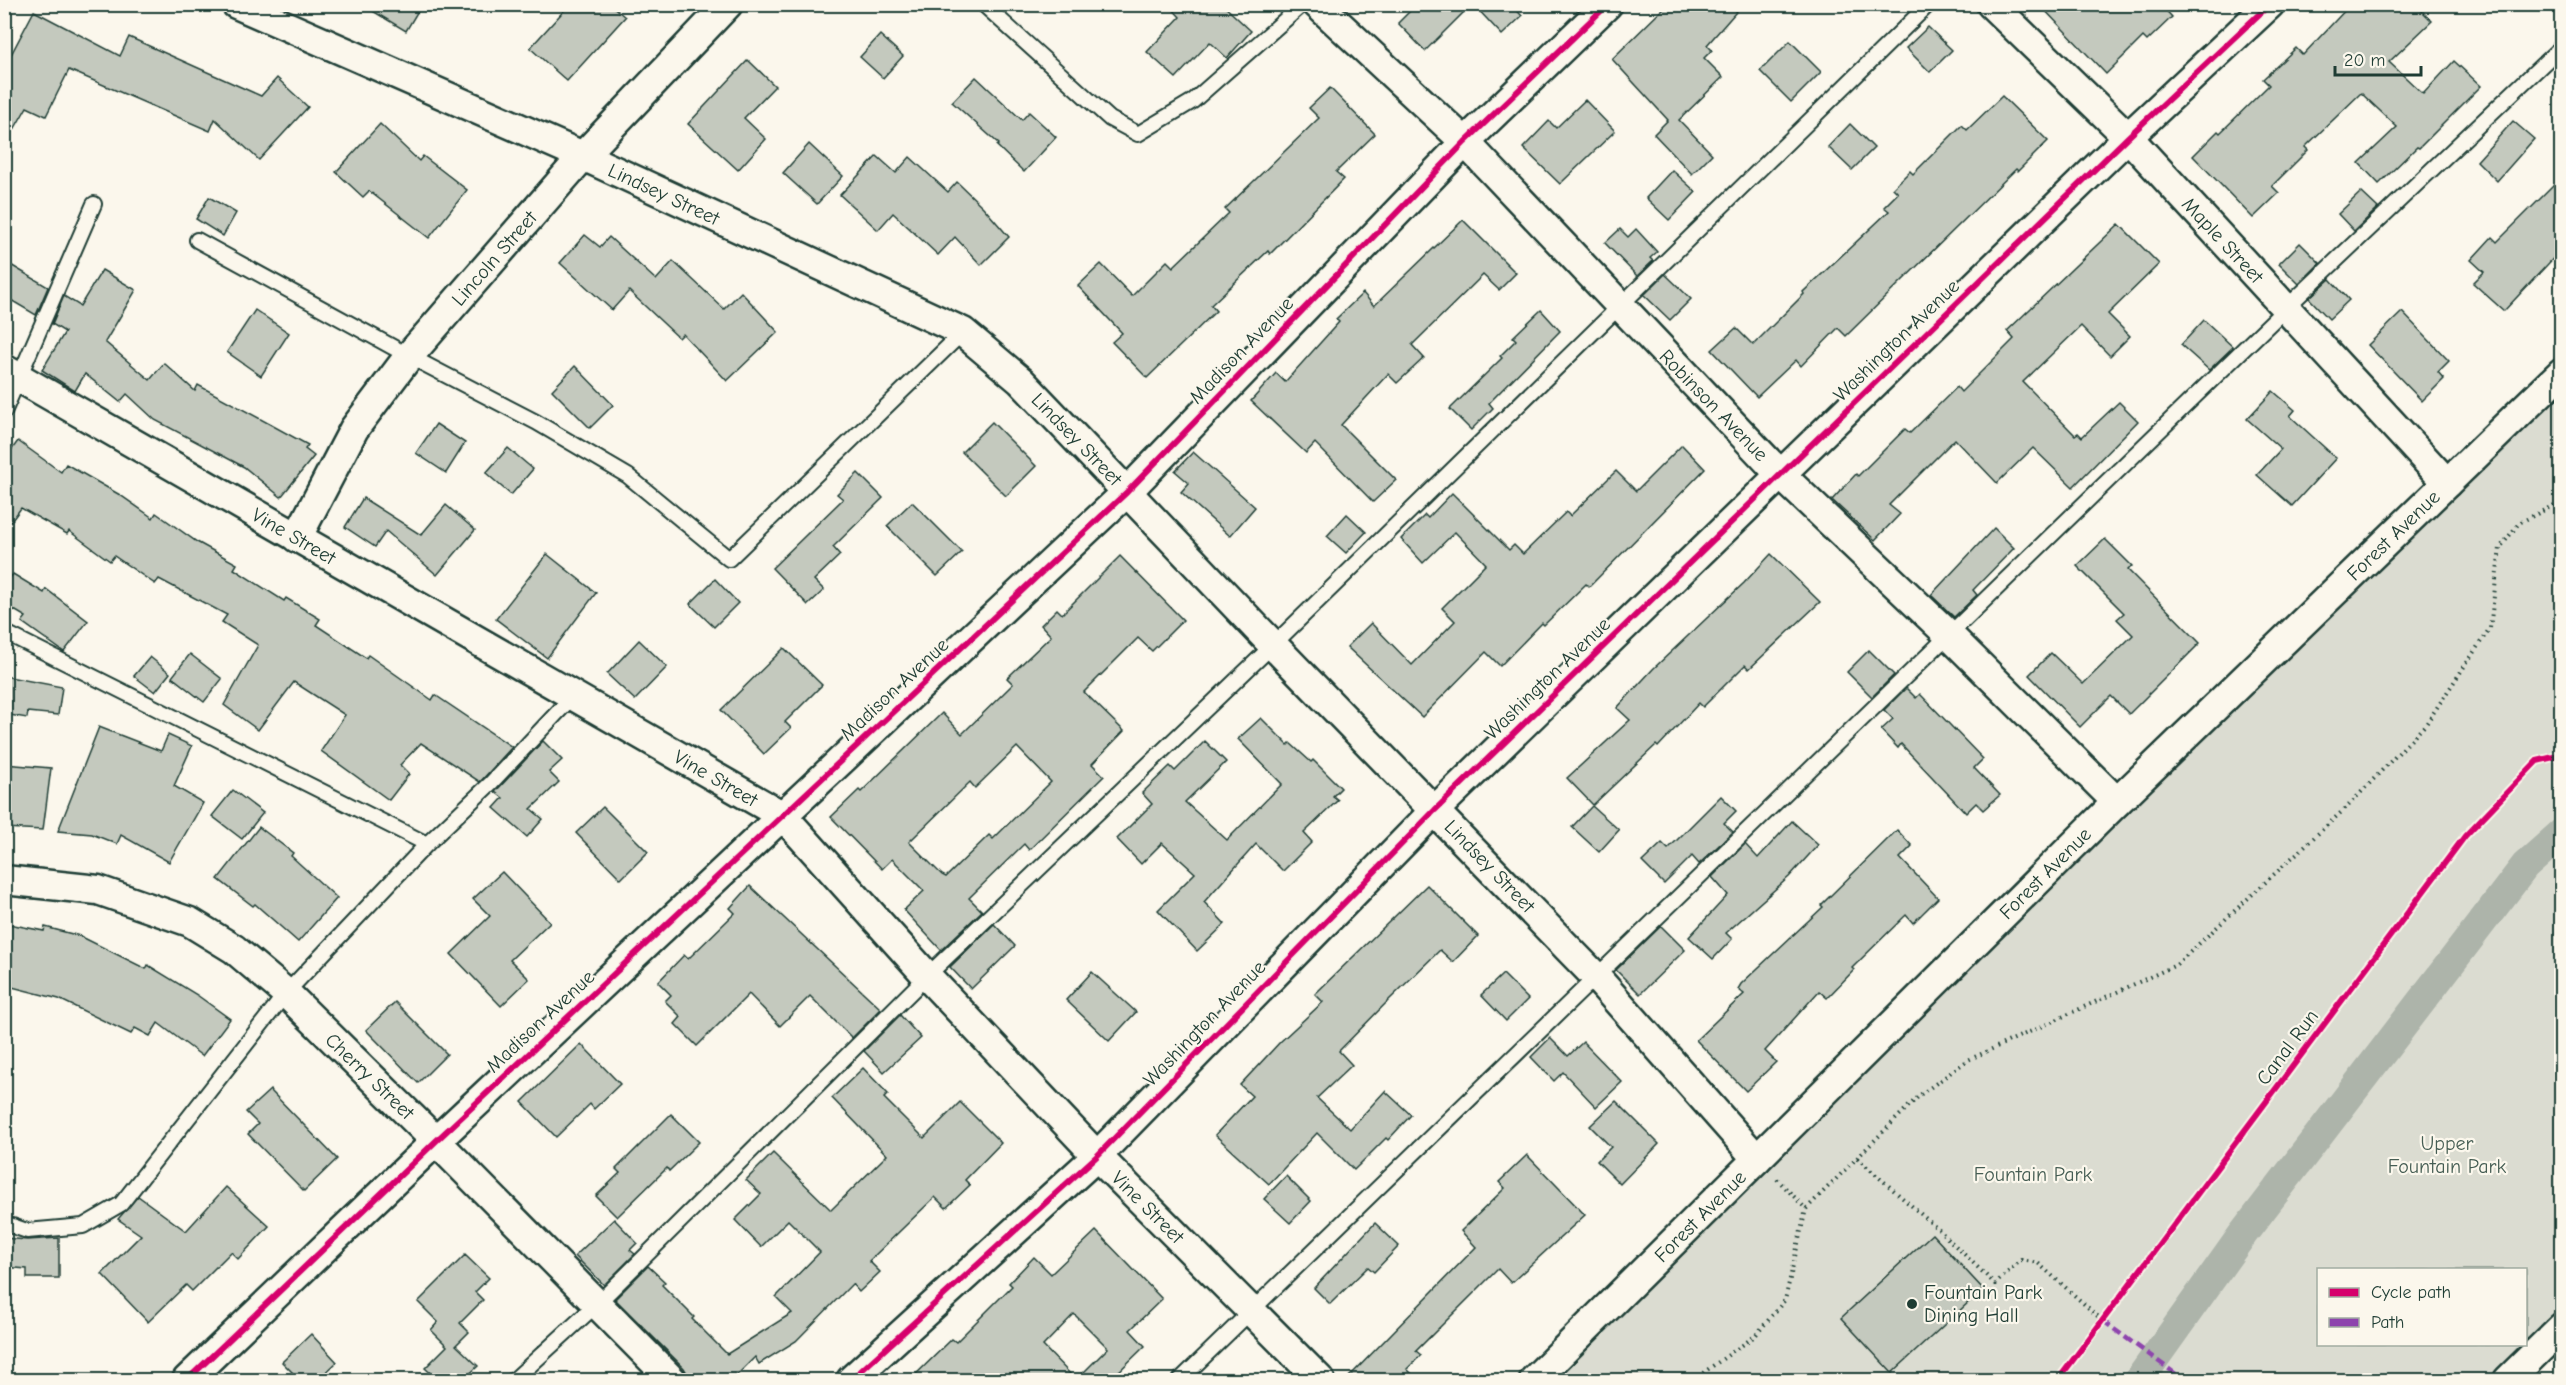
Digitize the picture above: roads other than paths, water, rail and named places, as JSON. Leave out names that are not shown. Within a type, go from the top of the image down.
[{"type":"street","name":"Lindsey Street","points":[[236,4],[583,156],[963,332],[1021,381],[1273,645],[1596,977],[1757,1159]]},
{"type":"street","name":"Lincoln Street","points":[[297,537],[354,429],[409,356],[583,156],[728,4]]},
{"type":"street","name":"Robinson Avenue","points":[[1317,4],[1465,142],[1781,475],[1950,636],[2117,802]]},
{"type":"street","name":"Madison Avenue","points":[[187,1380],[436,1141],[1127,492],[1465,142],[1608,4]]},
{"type":"street","name":"Maple Street","points":[[1991,4],[2128,137],[2447,483]]},
{"type":"street","name":"Washington Avenue","points":[[851,1380],[1097,1156],[1435,810],[2128,137],[2270,4]]},
{"type":"street","name":"Forest Avenue","points":[[1534,1380],[2117,802],[2562,372]]},
{"type":"street","name":"Vine Street","points":[[12,373],[783,816],[927,976],[1097,1156],[1320,1380]]},
{"type":"street","name":"Cherry Street","points":[[4,880],[98,890],[190,922],[234,949],[286,993],[672,1380]]},
{"type":"street","points":[[2508,1380],[2562,1327]]},
{"type":"lane","points":[[983,4],[1110,119],[1138,134],[1193,101],[1303,4]]},
{"type":"lane","points":[[514,1380],[597,1304],[927,976],[1273,645],[1929,4]]},
{"type":"lane","points":[[1180,1380],[2286,308],[2562,46]]},
{"type":"lane","points":[[4,412],[12,373],[94,204]]},
{"type":"lane","points":[[196,240],[536,422],[628,476],[729,559],[963,332]]},
{"type":"lane","points":[[4,632],[427,844]]},
{"type":"lane","points":[[4,1223],[27,1231],[83,1226],[121,1204],[286,993],[427,844],[491,783],[573,696]]},
{"type":"waterway","points":[[2139,1380],[2243,1234],[2525,866],[2562,833]]},
{"type":"place","name":"Fountain Park Dining Hall","points":[[1912,1304]]},
{"type":"park label","name":"Upper Fountain Park","points":[[2447,1154]]},
{"type":"park label","name":"Fountain Park","points":[[2033,1174]]}]
